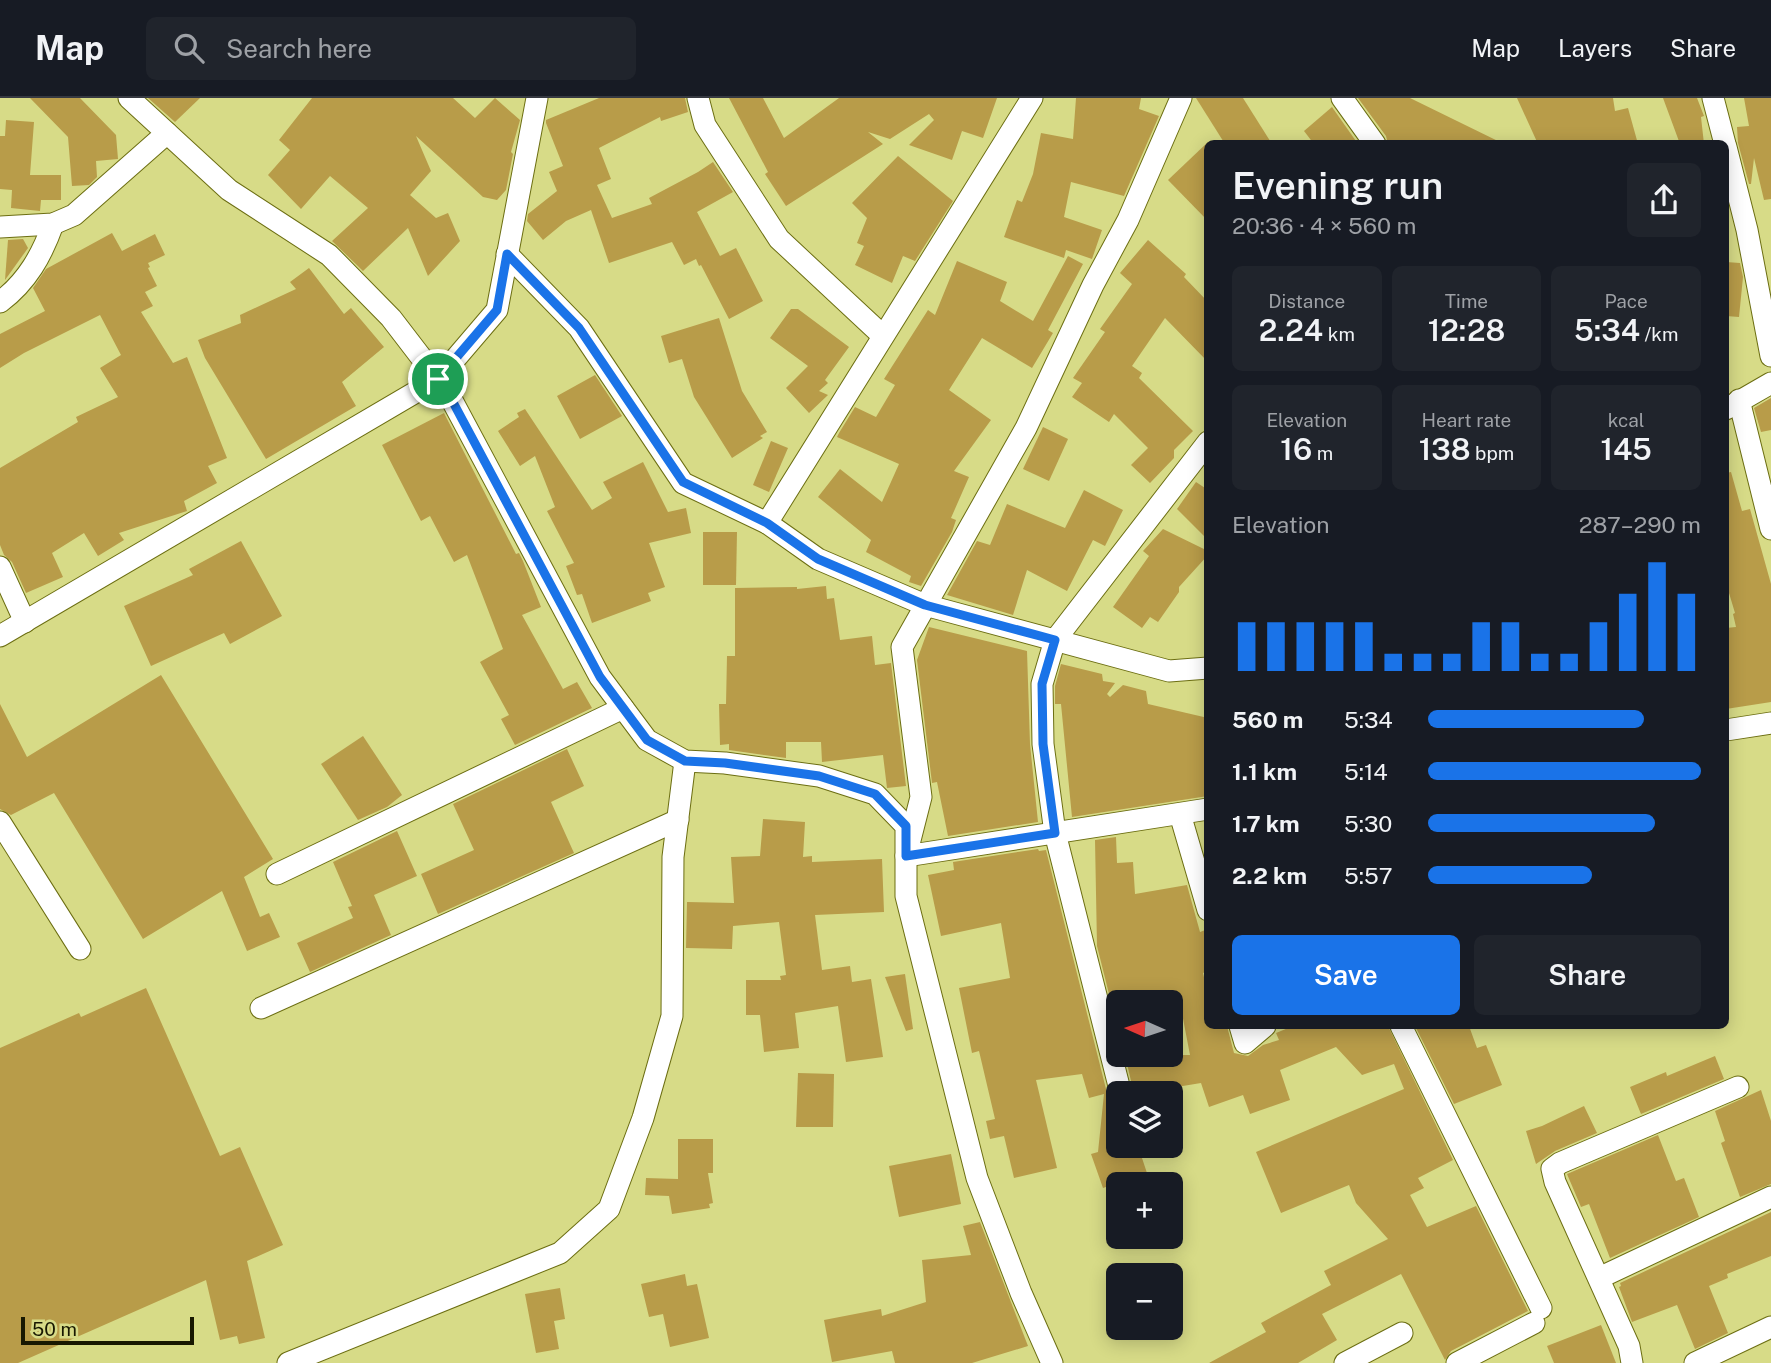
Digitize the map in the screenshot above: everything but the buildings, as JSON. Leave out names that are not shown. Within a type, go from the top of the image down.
[{"type":"street","points":[[129,98],[229,190],[328,255],[391,318],[447,391],[600,677],[647,740],[685,761],[725,763],[819,776],[875,794],[906,826],[906,896],[977,1178],[1020,1293],[1052,1363]]},
{"type":"street","points":[[0,636],[438,379],[497,310],[537,98]]},
{"type":"street","points":[[698,98],[705,125],[779,239],[883,336]]},
{"type":"street","points":[[767,523],[1032,98]]},
{"type":"street","points":[[906,856],[921,797],[902,646],[1026,428],[1093,285],[1128,220],[1181,98]]},
{"type":"street","points":[[1342,98],[1372,140]]},
{"type":"street","points":[[1713,98],[1724,140]]},
{"type":"street","points":[[0,227],[53,224],[74,215],[167,133]]},
{"type":"street","points":[[1729,176],[1736,230],[1771,356]]},
{"type":"street","points":[[0,302],[12,294],[32,270],[45,248],[53,224]]},
{"type":"street","points":[[507,254],[579,328],[683,482],[767,523],[818,559],[925,605],[1169,671],[1204,668]]},
{"type":"street","points":[[1771,383],[1732,404],[1771,529]]},
{"type":"street","points":[[1118,1081],[1055,833],[1043,744],[1042,684],[1055,640],[1204,447]]},
{"type":"street","points":[[0,568],[25,622]]},
{"type":"street","points":[[277,874],[623,708]]},
{"type":"street","points":[[1729,730],[1771,723]]},
{"type":"street","points":[[288,1363],[560,1253],[609,1209],[643,1118],[672,1016],[673,857],[685,761]]},
{"type":"street","points":[[906,856],[1204,810]]},
{"type":"street","points":[[1180,814],[1204,896]]},
{"type":"street","points":[[261,1007],[678,820]]},
{"type":"street","points":[[0,822],[80,949]]},
{"type":"street","points":[[1241,1029],[1245,1043],[1261,1029]]},
{"type":"street","points":[[1402,1029],[1537,1315],[1457,1363]]},
{"type":"street","points":[[1632,1363],[1629,1346],[1555,1182],[1552,1169],[1560,1163],[1738,1087]]},
{"type":"street","points":[[1599,1278],[1771,1197]]},
{"type":"street","points":[[1695,1363],[1771,1327]]},
{"type":"street","points":[[1346,1363],[1402,1333]]},
{"type":"route","points":[[507,254],[579,328],[683,482],[767,523],[818,559],[925,605],[1055,640],[1042,684],[1043,744],[1055,833],[906,856],[906,826],[875,794],[819,776],[725,763],[685,761],[647,740],[600,677],[447,391],[438,379],[497,310],[507,254]]}]
